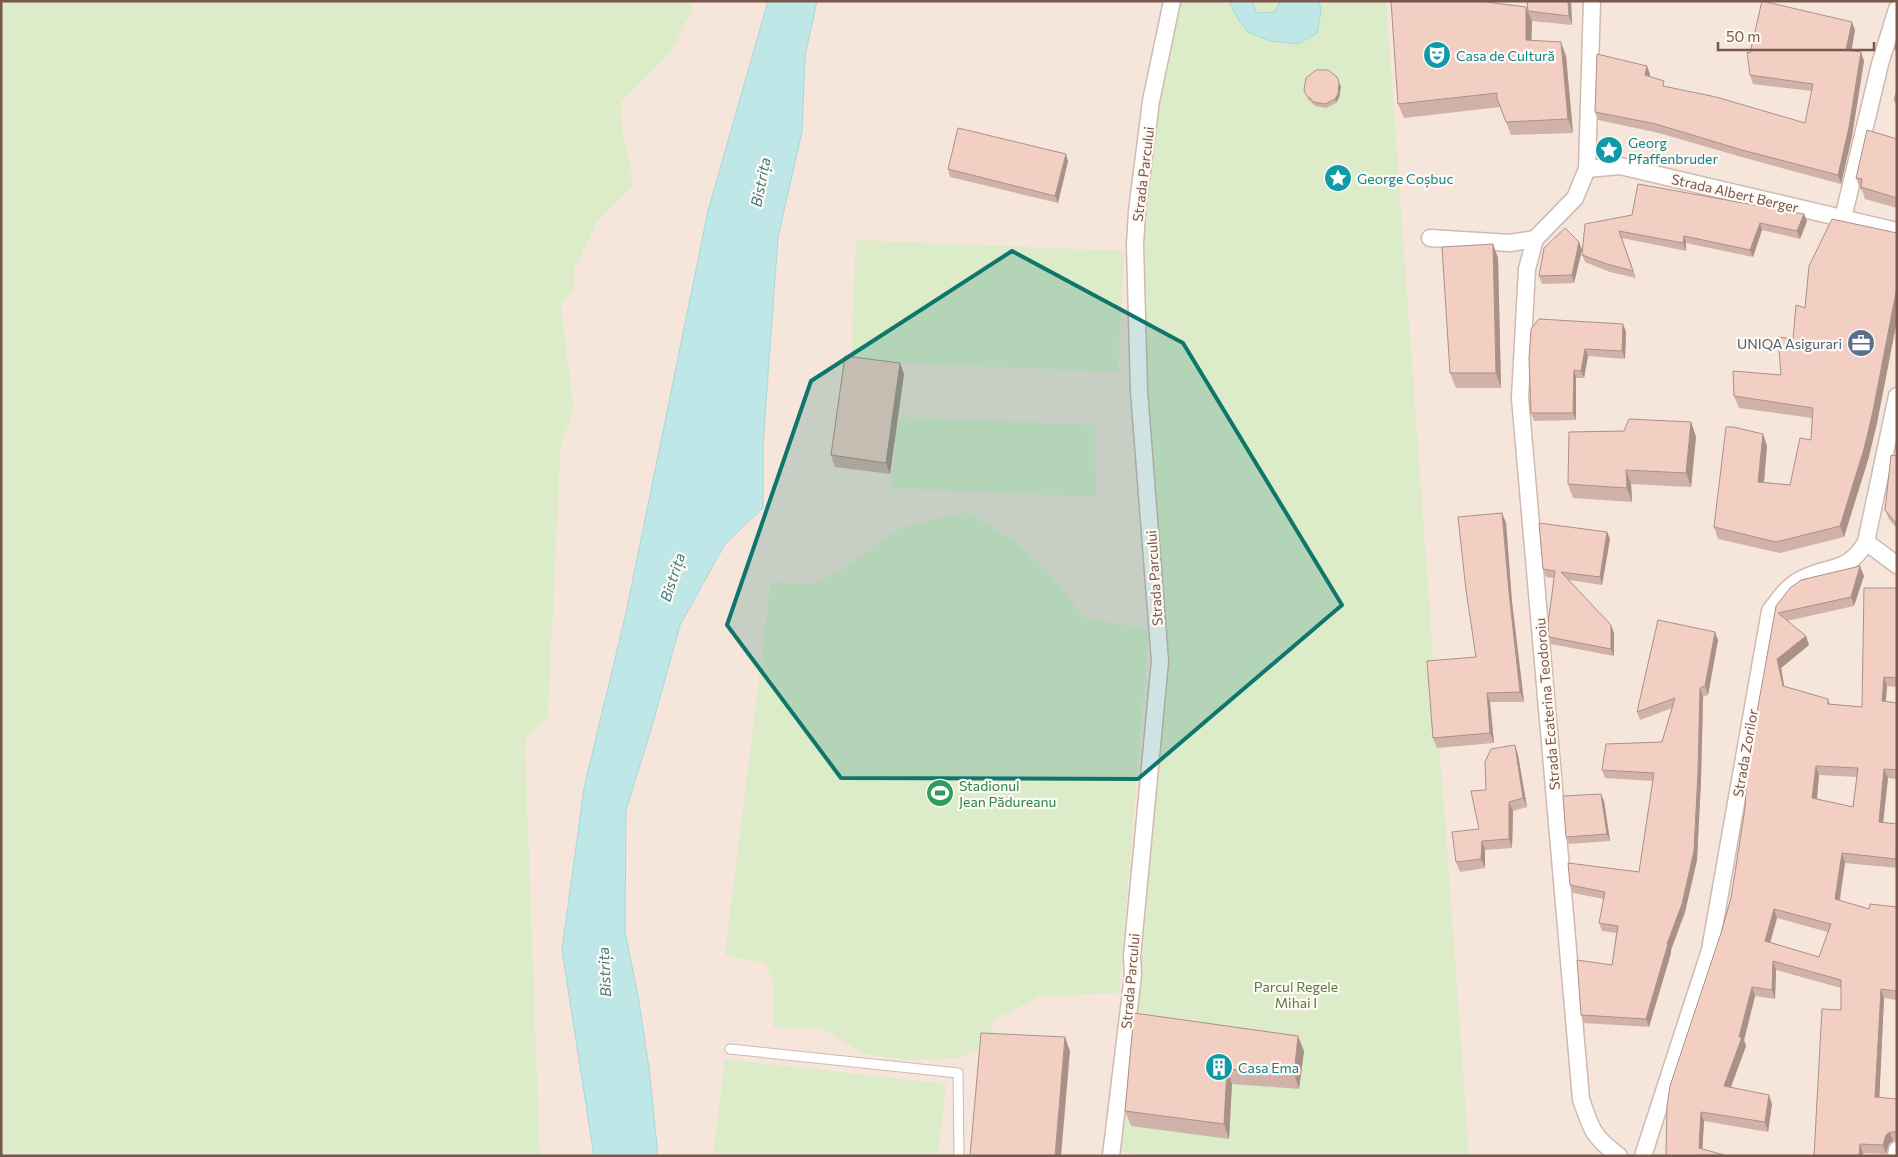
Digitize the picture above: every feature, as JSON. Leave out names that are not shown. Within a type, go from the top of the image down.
[{"type":"street","name":"Strada Parcului","points":[[1110,1156],[1133,975],[1132,956],[1160,661],[1139,391],[1137,212],[1152,101],[1172,1]]},
{"type":"street","points":[[1430,238],[1510,243],[1535,239],[1575,198],[1587,169],[1592,1]]},
{"type":"street","points":[[1843,218],[1880,64],[1897,9]]},
{"type":"street","name":"Strada Albert Berger","points":[[1587,169],[1620,166],[1897,231]]},
{"type":"street","name":"Strada Ecaterina Teodoroiu","points":[[1535,239],[1528,269],[1520,398],[1581,1099],[1590,1127],[1598,1140],[1618,1155]]},
{"type":"street","name":"Strada Zorilor","points":[[1643,1156],[1710,950],[1770,611],[1784,591],[1800,580],[1846,564],[1859,555],[1866,542],[1897,396]]},
{"type":"street","points":[[1866,542],[1897,565]]},
{"type":"street","points":[[1896,1156],[1897,1150]]},
{"type":"lane","points":[[730,1049],[958,1073],[959,1156]]},
{"type":"highlighted area","points":[[1012,251],[1183,343],[1342,605],[1138,779],[841,778],[727,625],[811,381]]},
{"type":"shaded area","points":[[689,1],[1897,1],[1897,1156],[540,1156],[525,740],[548,717],[561,446],[574,410],[561,304],[573,291],[575,268],[598,221],[634,185],[622,126],[621,103],[668,56],[693,9]]},
{"type":"green space","points":[[1,1],[689,1],[693,9],[668,56],[621,103],[622,126],[634,185],[598,221],[575,268],[573,291],[561,304],[574,410],[561,446],[548,717],[525,740],[540,1156],[1,1156]]},
{"type":"green space","name":"Parcul Regele Mihai I","points":[[1181,1],[1386,1],[1469,1156],[1141,1156],[1121,1151],[1160,661],[1137,211]]},
{"type":"green space","points":[[856,240],[1124,251],[1118,372],[851,361]]},
{"type":"green space","points":[[898,417],[1095,425],[1096,497],[891,488]]},
{"type":"green space","name":"Stadionul Jean Pădureanu","points":[[968,512],[1014,541],[1046,570],[1084,617],[1149,630],[1119,993],[1040,996],[989,1023],[1000,1040],[959,1058],[912,1060],[864,1054],[821,1028],[773,1027],[774,983],[765,963],[725,955],[771,582],[814,584],[843,569],[901,527]]},
{"type":"green space","points":[[725,1059],[946,1084],[938,1156],[713,1156]]},
{"type":"water","name":"Bistrița","points":[[768,1],[817,1],[805,56],[802,131],[778,237],[763,444],[763,508],[725,544],[680,625],[626,810],[625,932],[638,996],[649,1068],[658,1156],[594,1156],[562,950],[584,788],[626,613],[708,211]]},
{"type":"water","points":[[1229,1],[1252,1],[1257,13],[1275,12],[1280,1],[1319,1],[1321,11],[1317,33],[1298,44],[1270,41],[1248,32],[1238,19]]},
{"type":"building","points":[[1391,1],[1479,1],[1526,7],[1526,40],[1561,42],[1568,119],[1506,122],[1497,93],[1398,104]]},
{"type":"building","points":[[1527,1],[1568,1],[1569,16],[1528,11]]},
{"type":"building","points":[[1762,1],[1852,22],[1846,50],[1861,52],[1849,127],[1838,175],[1742,150],[1656,124],[1595,112],[1597,54],[1647,66],[1645,75],[1664,81],[1663,86],[1716,97],[1805,123],[1813,84],[1750,75],[1747,52],[1750,53]]},
{"type":"building","points":[[1316,70],[1328,70],[1337,77],[1339,83],[1338,94],[1335,99],[1325,104],[1314,102],[1306,95],[1304,90],[1306,78]]},
{"type":"building","points":[[958,128],[1066,154],[1055,196],[948,169]]},
{"type":"building","points":[[1867,130],[1897,139],[1897,198],[1861,187],[1862,179],[1856,178]]},
{"type":"building","points":[[1638,184],[1804,214],[1797,231],[1760,223],[1750,250],[1684,236],[1683,243],[1619,231],[1633,271],[1582,255],[1585,224],[1632,215]]},
{"type":"building","points":[[1832,219],[1897,233],[1897,287],[1873,411],[1864,449],[1840,526],[1776,542],[1714,527],[1726,427],[1763,434],[1758,482],[1790,485],[1800,438],[1811,440],[1813,408],[1734,396],[1733,371],[1781,375],[1778,337],[1793,339],[1796,305],[1805,308],[1809,266]]},
{"type":"building","points":[[1565,228],[1579,242],[1572,275],[1539,276],[1544,248]]},
{"type":"building","points":[[1493,244],[1496,373],[1450,373],[1442,247]]},
{"type":"building","points":[[1539,319],[1623,324],[1622,351],[1585,349],[1581,371],[1574,370],[1573,413],[1531,413],[1529,359],[1531,329]]},
{"type":"building","points":[[845,356],[900,363],[886,463],[831,455]]},
{"type":"building","points":[[1629,419],[1691,422],[1686,473],[1626,470],[1627,488],[1568,484],[1569,432],[1624,431]]},
{"type":"building","points":[[1897,453],[1897,524],[1885,510],[1891,455],[1896,456]]},
{"type":"building","points":[[1502,513],[1520,692],[1487,693],[1490,733],[1433,738],[1427,661],[1476,657],[1458,517]]},
{"type":"building","points":[[1539,523],[1607,532],[1600,577],[1561,572],[1611,625],[1611,649],[1549,637],[1548,624],[1555,571],[1543,569]]},
{"type":"building","points":[[1860,566],[1851,597],[1778,613],[1806,636],[1777,659],[1783,686],[1828,699],[1828,704],[1862,707],[1864,588],[1897,588],[1897,678],[1884,677],[1882,701],[1897,703],[1897,770],[1884,769],[1879,822],[1897,824],[1896,859],[1842,853],[1835,899],[1869,909],[1870,904],[1897,907],[1897,991],[1881,989],[1875,1097],[1897,1099],[1897,1132],[1890,1132],[1886,1135],[1883,1145],[1860,1144],[1859,1156],[1814,1156],[1822,1009],[1841,1010],[1841,980],[1773,961],[1772,990],[1752,987],[1739,1037],[1742,1037],[1724,1086],[1769,1095],[1765,1122],[1701,1112],[1699,1148],[1724,1155],[1666,1156],[1667,1106],[1670,1086],[1731,898],[1745,808],[1747,768],[1776,606],[1790,588],[1801,580]],"holes":[[[1816,766],[1858,768],[1853,807],[1812,798]],[[1774,909],[1831,924],[1819,957],[1765,941]]]},
{"type":"building","points":[[1658,620],[1715,632],[1705,686],[1700,688],[1694,851],[1682,904],[1667,944],[1646,1019],[1581,1015],[1577,960],[1612,965],[1618,926],[1599,923],[1605,892],[1570,885],[1568,863],[1639,872],[1654,773],[1602,770],[1606,744],[1662,742],[1675,698],[1637,712]]},
{"type":"building","points":[[1515,745],[1523,798],[1509,802],[1509,839],[1482,841],[1481,859],[1456,862],[1452,832],[1479,829],[1471,791],[1486,790],[1485,762],[1491,749]]},
{"type":"building","points":[[1601,794],[1607,834],[1566,837],[1563,796]]},
{"type":"building","name":"Casa Ema","points":[[1134,1013],[1298,1036],[1294,1074],[1227,1069],[1224,1124],[1125,1111]]},
{"type":"building","points":[[981,1033],[1065,1037],[1055,1156],[970,1156]]},
{"type":"place","name":"Casa de Cultură","points":[[1437,55]]},
{"type":"place","name":"Georg Pfaffenbruder","points":[[1609,150]]},
{"type":"place","name":"George Coșbuc","points":[[1338,178]]},
{"type":"place","name":"UNIQA Asigurari","points":[[1861,343]]},
{"type":"place","name":"Stadionul Jean Pădureanu","points":[[940,793]]},
{"type":"place","name":"Casa Ema","points":[[1219,1067]]}]
